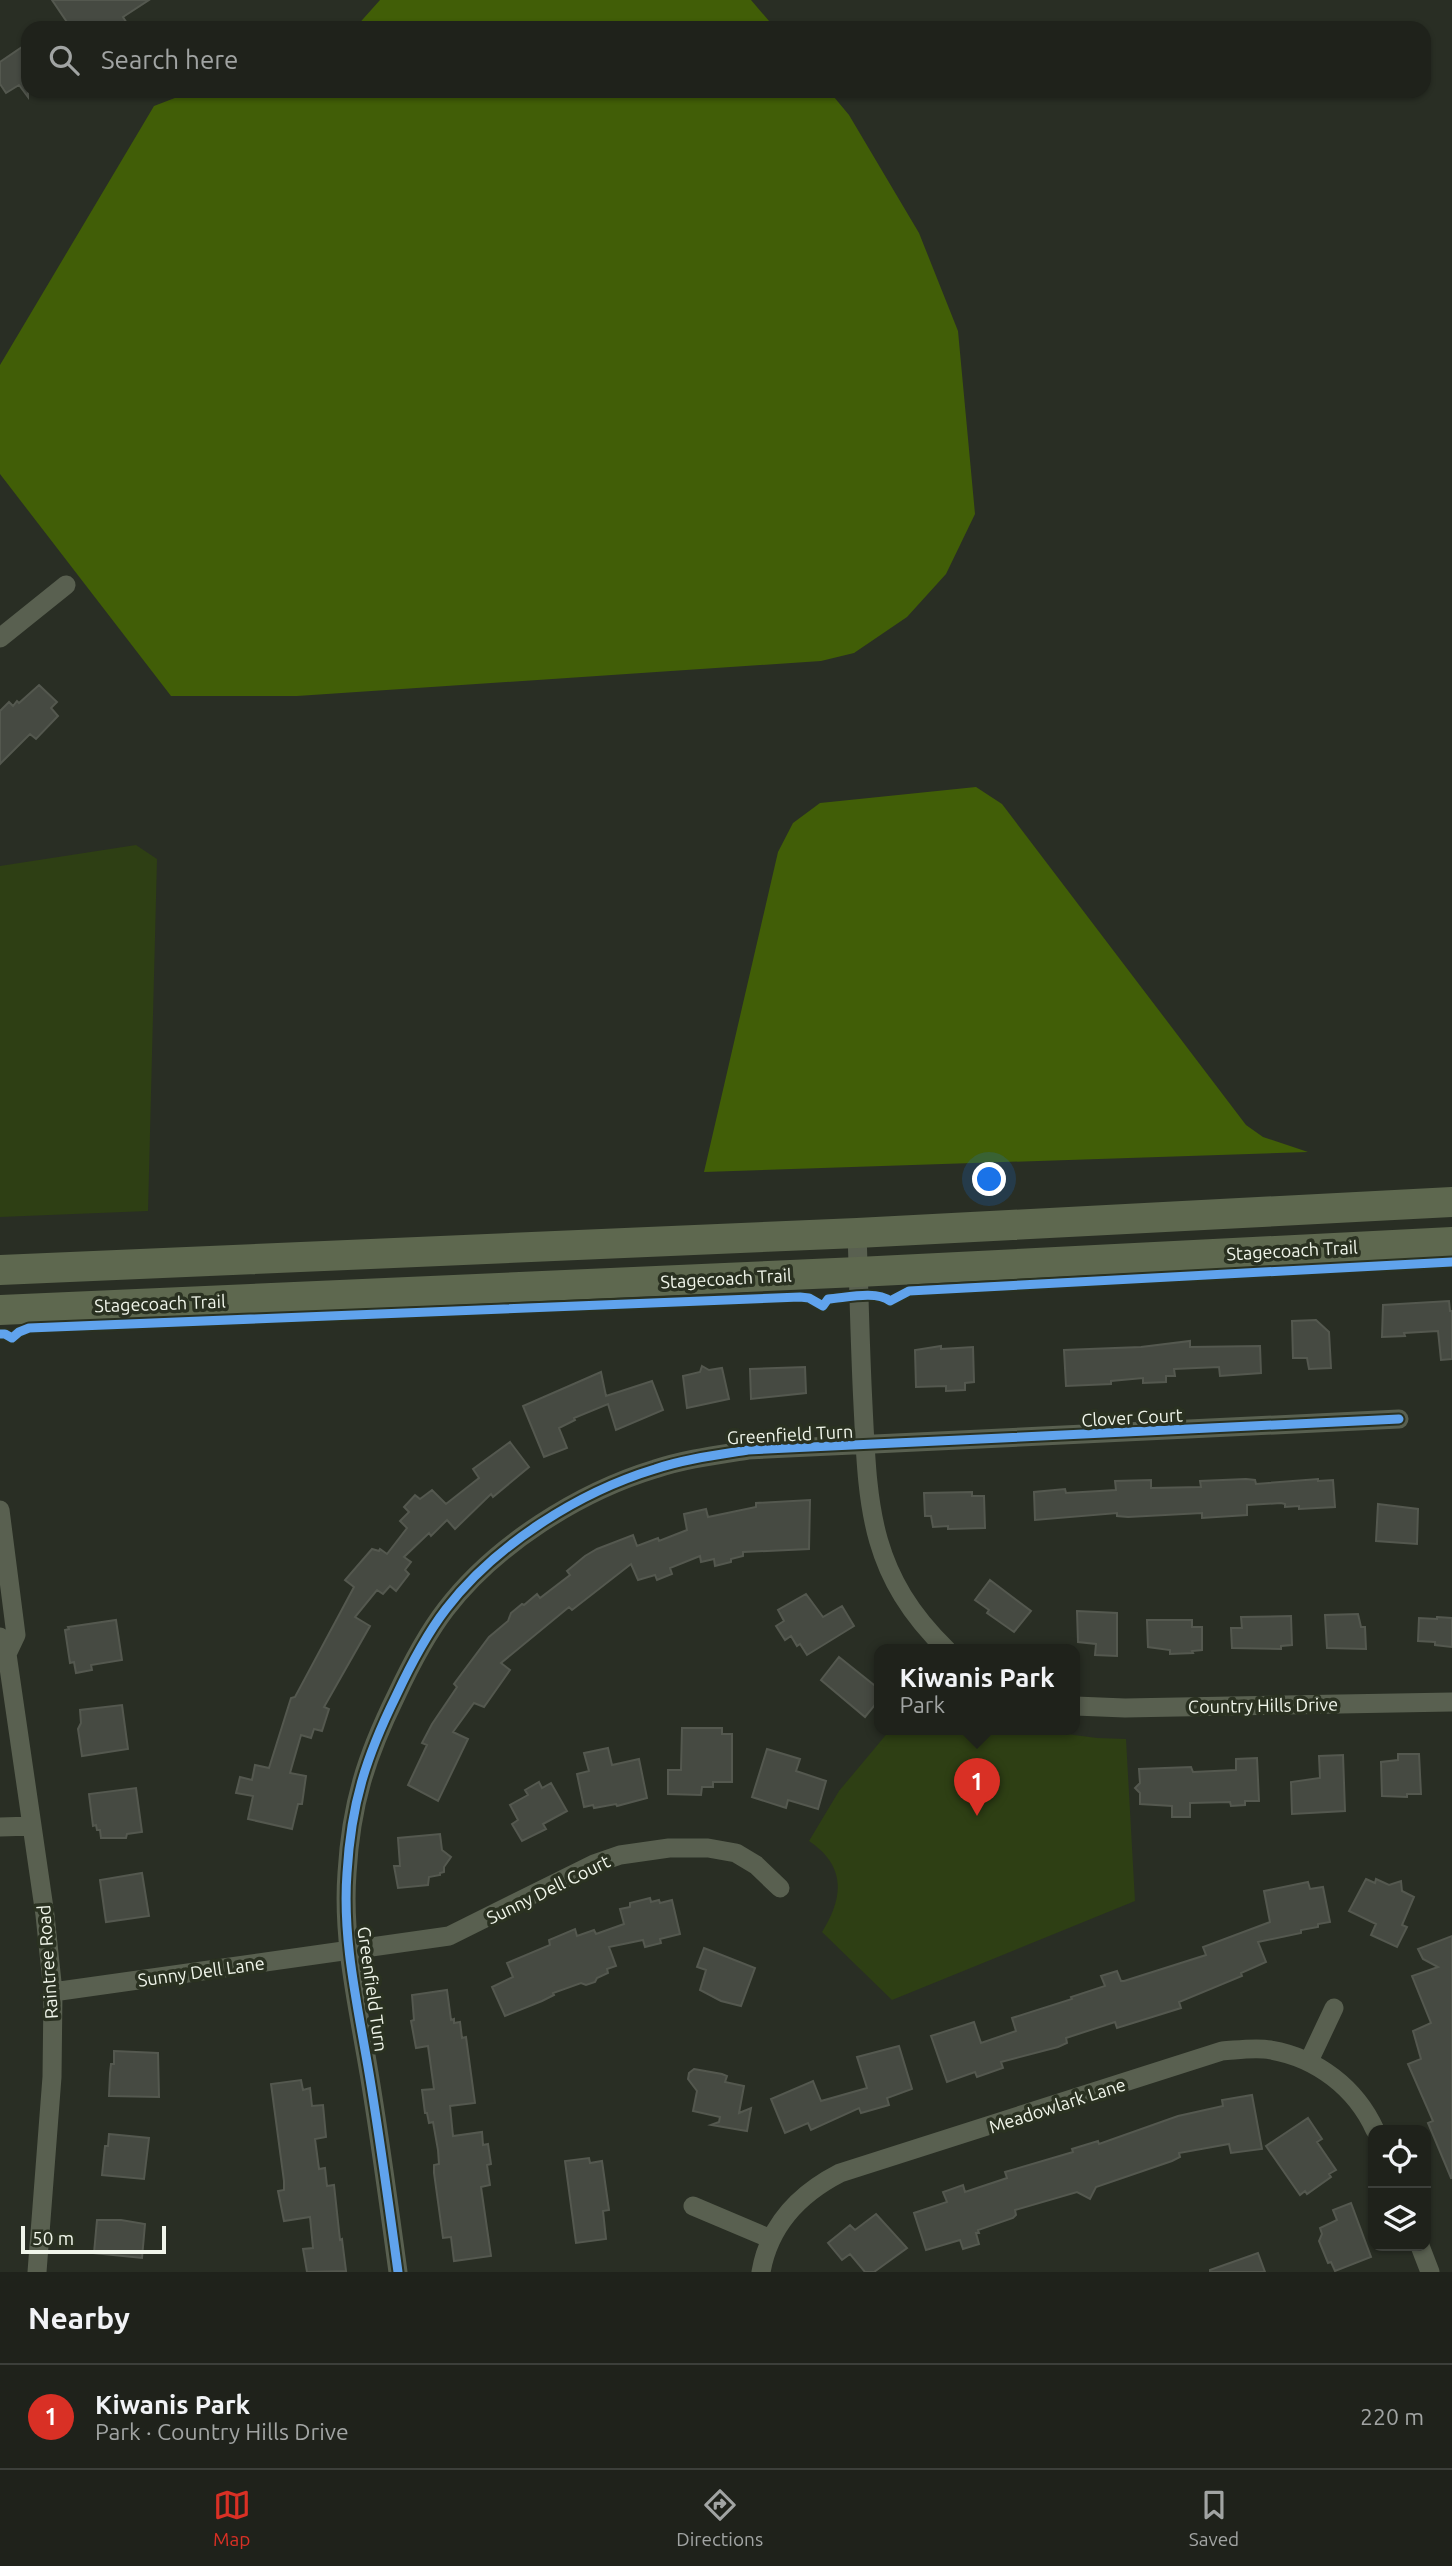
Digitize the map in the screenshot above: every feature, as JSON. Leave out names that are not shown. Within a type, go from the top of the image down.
[{"type":"main road","points":[[0,1270],[857,1233],[1452,1202]]},
{"type":"main road","name":"Stagecoach Trail","points":[[0,1310],[858,1272],[1452,1242]]},
{"type":"street","points":[[0,638],[66,584]]},
{"type":"street","points":[[857,1233],[865,1446],[868,1493],[876,1536],[903,1599],[941,1644]]},
{"type":"street","name":"Clover Court","points":[[865,1446],[1399,1419]]},
{"type":"street","name":"Greenfield Turn","points":[[398,2272],[349,1951],[346,1875],[354,1804],[373,1743],[407,1674],[445,1610],[469,1582],[507,1549],[561,1510],[607,1487],[655,1468],[710,1455],[748,1450],[865,1446]]},
{"type":"street","name":"Raintree Road","points":[[0,1510],[16,1635],[4,1646],[45,1914],[52,1992],[52,2077],[37,2272]]},
{"type":"street","name":"Country Hills Drive","points":[[1080,1706],[1125,1708],[1452,1702]]},
{"type":"street","points":[[0,1827],[32,1826]]},
{"type":"street","name":"Sunny Dell Court","points":[[349,1951],[449,1936],[565,1878],[620,1855],[669,1848],[708,1848],[736,1853],[756,1865],[780,1888]]},
{"type":"street","name":"Sunny Dell Lane","points":[[52,1992],[349,1951]]},
{"type":"street","points":[[1309,2062],[1334,2008]]},
{"type":"street","name":"Meadowlark Lane","points":[[761,2272],[771,2239],[796,2202],[825,2181],[842,2173],[1222,2051],[1270,2049],[1309,2062],[1341,2082],[1368,2114],[1372,2125]]},
{"type":"street","points":[[693,2206],[771,2239]]},
{"type":"street","points":[[1422,2251],[1430,2272]]},
{"type":"green space","points":[[380,0],[751,0],[769,21],[361,21]]},
{"type":"green space","points":[[175,98],[835,98],[849,115],[919,233],[958,331],[975,514],[946,574],[907,617],[854,653],[821,661],[297,696],[171,696],[0,474],[0,365],[154,106]]},
{"type":"green space","points":[[976,787],[1002,804],[1246,1125],[1263,1137],[1308,1152],[704,1172],[778,852],[793,823],[820,803]]},
{"type":"green space","points":[[136,845],[157,859],[148,1211],[0,1217],[0,866]]},
{"type":"green space","points":[[886,1735],[1074,1735],[1126,1739],[1135,1901],[892,2000],[822,1932],[834,1907],[838,1883],[830,1861],[809,1841],[839,1791]]},
{"type":"building","points":[[52,0],[149,0],[123,17],[126,21],[66,21]]},
{"type":"building","points":[[21,48],[21,88],[19,85],[6,93],[0,84],[0,62]]},
{"type":"building","points":[[39,685],[57,702],[51,708],[58,716],[36,739],[30,734],[0,764],[0,711],[9,702],[13,706],[17,701],[19,703]]},
{"type":"building","points":[[1449,1301],[1452,1311],[1452,1359],[1441,1360],[1438,1331],[1382,1337],[1383,1305]]},
{"type":"building","points":[[1316,1320],[1329,1332],[1331,1368],[1309,1369],[1307,1358],[1293,1358],[1292,1321]]},
{"type":"building","points":[[1190,1341],[1190,1347],[1260,1346],[1261,1373],[1220,1376],[1219,1367],[1174,1369],[1175,1376],[1166,1376],[1166,1382],[1143,1383],[1143,1378],[1111,1381],[1111,1384],[1066,1386],[1064,1350],[1141,1347]]},
{"type":"building","points":[[941,1346],[941,1349],[973,1347],[974,1382],[965,1383],[965,1390],[946,1391],[946,1386],[916,1387],[915,1350]]},
{"type":"building","points":[[702,1366],[709,1370],[722,1368],[729,1399],[687,1408],[683,1376],[700,1372]]},
{"type":"building","points":[[805,1367],[806,1393],[751,1399],[750,1369]]},
{"type":"building","points":[[601,1372],[606,1396],[652,1381],[663,1410],[616,1430],[608,1404],[574,1418],[575,1420],[559,1428],[567,1448],[544,1457],[523,1406]]},
{"type":"building","points":[[510,1442],[529,1467],[493,1497],[491,1494],[455,1529],[447,1520],[431,1536],[429,1533],[404,1557],[411,1562],[405,1570],[409,1574],[396,1591],[390,1586],[383,1594],[377,1590],[355,1617],[370,1626],[324,1707],[329,1709],[322,1731],[314,1729],[311,1738],[301,1735],[290,1773],[306,1776],[302,1804],[298,1804],[292,1829],[248,1819],[253,1796],[236,1793],[240,1777],[252,1780],[255,1765],[269,1768],[291,1698],[295,1697],[354,1587],[345,1580],[372,1549],[380,1549],[387,1554],[407,1528],[400,1521],[409,1512],[404,1507],[415,1495],[420,1499],[432,1490],[446,1504],[479,1478],[473,1469]]},
{"type":"building","points":[[1151,1480],[1151,1488],[1201,1487],[1200,1481],[1255,1480],[1256,1484],[1333,1480],[1335,1507],[1299,1509],[1299,1506],[1285,1507],[1285,1504],[1281,1503],[1247,1505],[1247,1515],[1202,1518],[1202,1513],[1128,1517],[1117,1516],[1117,1513],[1035,1520],[1034,1492],[1065,1489],[1066,1493],[1116,1490],[1115,1481]]},
{"type":"building","points":[[972,1492],[972,1496],[984,1496],[985,1528],[933,1527],[931,1516],[925,1516],[924,1493]]},
{"type":"building","points":[[810,1500],[809,1549],[743,1552],[743,1556],[731,1559],[731,1562],[715,1566],[714,1559],[701,1562],[700,1556],[670,1568],[672,1574],[657,1580],[655,1575],[638,1580],[631,1564],[572,1610],[569,1607],[501,1663],[510,1670],[484,1707],[474,1703],[453,1732],[468,1739],[438,1801],[408,1785],[427,1745],[422,1743],[432,1724],[457,1687],[454,1684],[489,1637],[508,1621],[511,1613],[522,1604],[537,1594],[540,1598],[570,1575],[567,1571],[585,1556],[633,1535],[637,1546],[687,1530],[684,1514],[706,1509],[708,1517],[756,1507],[756,1503]]},
{"type":"building","points":[[1378,1504],[1418,1509],[1417,1544],[1376,1541]]},
{"type":"building","points":[[990,1580],[1031,1611],[1014,1632],[987,1613],[989,1610],[975,1600]]},
{"type":"building","points":[[806,1594],[823,1617],[842,1606],[854,1626],[807,1655],[791,1636],[785,1640],[776,1626],[784,1621],[778,1610]]},
{"type":"building","points":[[1077,1611],[1117,1613],[1117,1656],[1095,1655],[1096,1644],[1078,1642]]},
{"type":"building","points":[[1358,1614],[1361,1627],[1365,1627],[1366,1649],[1327,1648],[1325,1615]]},
{"type":"building","points":[[1291,1616],[1292,1645],[1281,1646],[1281,1649],[1232,1648],[1231,1628],[1242,1628],[1241,1617]]},
{"type":"building","points":[[1419,1618],[1452,1618],[1452,1647],[1418,1641]]},
{"type":"building","points":[[116,1620],[122,1660],[91,1665],[92,1670],[76,1673],[74,1662],[70,1663],[65,1630],[69,1629],[68,1627]]},
{"type":"building","points":[[1147,1620],[1192,1620],[1192,1627],[1202,1627],[1202,1650],[1170,1654],[1170,1650],[1148,1647]]},
{"type":"building","points":[[839,1657],[874,1685],[874,1706],[865,1717],[821,1680]]},
{"type":"building","points":[[122,1705],[128,1749],[82,1756],[78,1729],[81,1723],[80,1710]]},
{"type":"building","points":[[682,1728],[722,1728],[722,1734],[732,1734],[732,1782],[713,1782],[713,1787],[702,1787],[701,1795],[668,1794],[668,1770],[681,1770]]},
{"type":"building","points":[[608,1748],[612,1765],[639,1759],[647,1798],[617,1806],[584,1807],[577,1774],[589,1771],[584,1753]]},
{"type":"building","points":[[767,1749],[800,1759],[796,1771],[826,1781],[818,1809],[788,1800],[786,1808],[752,1797]]},
{"type":"building","points":[[1398,1754],[1419,1754],[1421,1794],[1407,1794],[1407,1797],[1382,1796],[1381,1762],[1398,1760]]},
{"type":"building","points":[[1343,1755],[1345,1811],[1292,1814],[1291,1782],[1320,1778],[1319,1756]]},
{"type":"building","points":[[1257,1758],[1259,1801],[1245,1801],[1245,1805],[1231,1806],[1230,1802],[1190,1803],[1190,1817],[1172,1817],[1172,1806],[1140,1804],[1140,1793],[1135,1788],[1140,1783],[1139,1769],[1191,1767],[1193,1772],[1236,1770],[1236,1759]]},
{"type":"building","points":[[539,1782],[542,1788],[551,1783],[567,1811],[543,1824],[546,1829],[522,1841],[512,1824],[518,1820],[510,1805],[528,1795],[525,1790]]},
{"type":"building","points":[[136,1788],[142,1832],[127,1834],[126,1838],[101,1838],[100,1830],[97,1830],[96,1825],[93,1826],[89,1794]]},
{"type":"building","points":[[440,1834],[442,1850],[451,1857],[444,1867],[444,1872],[429,1877],[428,1885],[398,1888],[394,1866],[400,1866],[398,1838]]},
{"type":"building","points":[[142,1873],[149,1916],[106,1922],[100,1880]]},
{"type":"building","points":[[1366,1879],[1375,1883],[1376,1879],[1389,1885],[1401,1881],[1402,1891],[1414,1897],[1402,1925],[1407,1927],[1397,1947],[1371,1935],[1376,1924],[1349,1911]]},
{"type":"building","points":[[1308,1882],[1310,1889],[1323,1887],[1330,1922],[1301,1930],[1301,1933],[1258,1942],[1266,1962],[1241,1973],[1242,1976],[1179,2002],[1181,2008],[1117,2028],[1115,2022],[1066,2038],[1067,2043],[1058,2047],[1001,2062],[1003,2068],[977,2077],[975,2072],[947,2082],[931,2036],[974,2022],[981,2043],[1016,2031],[1012,2018],[1105,1986],[1101,1976],[1117,1971],[1121,1981],[1124,1981],[1206,1955],[1203,1947],[1270,1922],[1264,1891]]},
{"type":"building","points":[[650,1898],[651,1902],[659,1900],[660,1903],[672,1900],[680,1934],[660,1939],[661,1943],[645,1947],[643,1940],[609,1947],[616,1966],[607,1969],[608,1973],[597,1978],[595,1982],[586,1985],[581,1983],[553,1993],[554,1995],[542,2001],[505,2016],[492,1987],[513,1977],[507,1963],[550,1945],[549,1940],[575,1929],[577,1936],[594,1930],[596,1934],[624,1924],[620,1909],[630,1907],[630,1903]]},
{"type":"building","points":[[1452,1936],[1452,2178],[1428,2123],[1433,2121],[1408,2064],[1421,2059],[1413,2031],[1431,2023],[1412,1976],[1438,1967],[1423,1959],[1418,1949]]},
{"type":"building","points":[[704,1948],[755,1968],[741,2006],[721,2001],[700,1990],[706,1970],[697,1967]]},
{"type":"building","points":[[447,1990],[451,2020],[454,2019],[454,2023],[460,2022],[462,2038],[466,2037],[475,2103],[450,2106],[453,2136],[482,2132],[483,2145],[488,2144],[491,2164],[487,2165],[490,2185],[481,2187],[491,2256],[454,2261],[451,2237],[443,2238],[434,2173],[434,2165],[439,2164],[438,2150],[433,2122],[429,2123],[425,2113],[422,2090],[434,2089],[428,2046],[416,2048],[411,2021],[414,2020],[412,1995]]},
{"type":"building","points":[[899,2046],[912,2089],[887,2098],[889,2105],[861,2113],[859,2108],[811,2130],[808,2123],[785,2133],[771,2099],[813,2081],[821,2101],[867,2088],[857,2057]]},
{"type":"building","points":[[114,2051],[158,2053],[159,2097],[109,2096]]},
{"type":"building","points":[[694,2069],[722,2074],[727,2076],[725,2082],[744,2086],[739,2113],[751,2108],[747,2131],[711,2125],[719,2122],[720,2117],[693,2111],[697,2091],[688,2079],[689,2073]]},
{"type":"building","points":[[301,2080],[303,2090],[310,2088],[312,2106],[323,2105],[326,2137],[315,2139],[319,2169],[325,2168],[327,2186],[334,2185],[346,2271],[307,2272],[303,2249],[313,2248],[310,2217],[284,2221],[278,2191],[284,2190],[284,2181],[271,2084]]},
{"type":"building","points":[[1252,2095],[1262,2149],[1231,2153],[1229,2144],[1179,2153],[1180,2157],[1172,2161],[1096,2187],[1090,2199],[1077,2192],[1015,2210],[1016,2215],[1013,2218],[978,2230],[979,2233],[976,2233],[979,2244],[963,2249],[960,2240],[926,2250],[914,2213],[947,2202],[943,2192],[963,2185],[965,2192],[1007,2178],[1005,2172],[1073,2152],[1072,2149],[1098,2141],[1099,2144],[1178,2116],[1223,2106],[1222,2100]]},
{"type":"building","points":[[1308,2118],[1322,2139],[1317,2142],[1336,2170],[1329,2174],[1331,2177],[1307,2194],[1305,2191],[1300,2195],[1266,2146]]},
{"type":"building","points":[[109,2134],[149,2138],[144,2179],[102,2175]]},
{"type":"building","points":[[589,2158],[590,2163],[602,2161],[609,2210],[603,2211],[606,2239],[576,2243],[565,2161]]},
{"type":"building","points":[[1351,2203],[1371,2257],[1335,2271],[1331,2262],[1328,2263],[1319,2241],[1322,2234],[1320,2228],[1337,2220],[1333,2210]]},
{"type":"building","points":[[876,2214],[907,2248],[874,2272],[865,2272],[850,2254],[842,2260],[828,2243],[850,2225],[855,2230]]},
{"type":"building","points":[[97,2220],[145,2224],[142,2258],[94,2253]]},
{"type":"building","points":[[1258,2253],[1265,2272],[1210,2272],[1210,2270]]},
{"type":"cycle path","points":[[0,1334],[12,1338],[29,1328],[800,1297],[809,1298],[823,1306],[828,1299],[860,1296],[877,1296],[890,1301],[909,1291],[1452,1262]]},
{"type":"cycle path","points":[[398,2272],[349,1948],[346,1898],[349,1848],[356,1803],[368,1761],[401,1685],[446,1609],[489,1563],[540,1524],[626,1479],[689,1460],[748,1450],[1399,1419]]},
{"type":"place","name":"Kiwanis Park","points":[[977,1816]]}]
